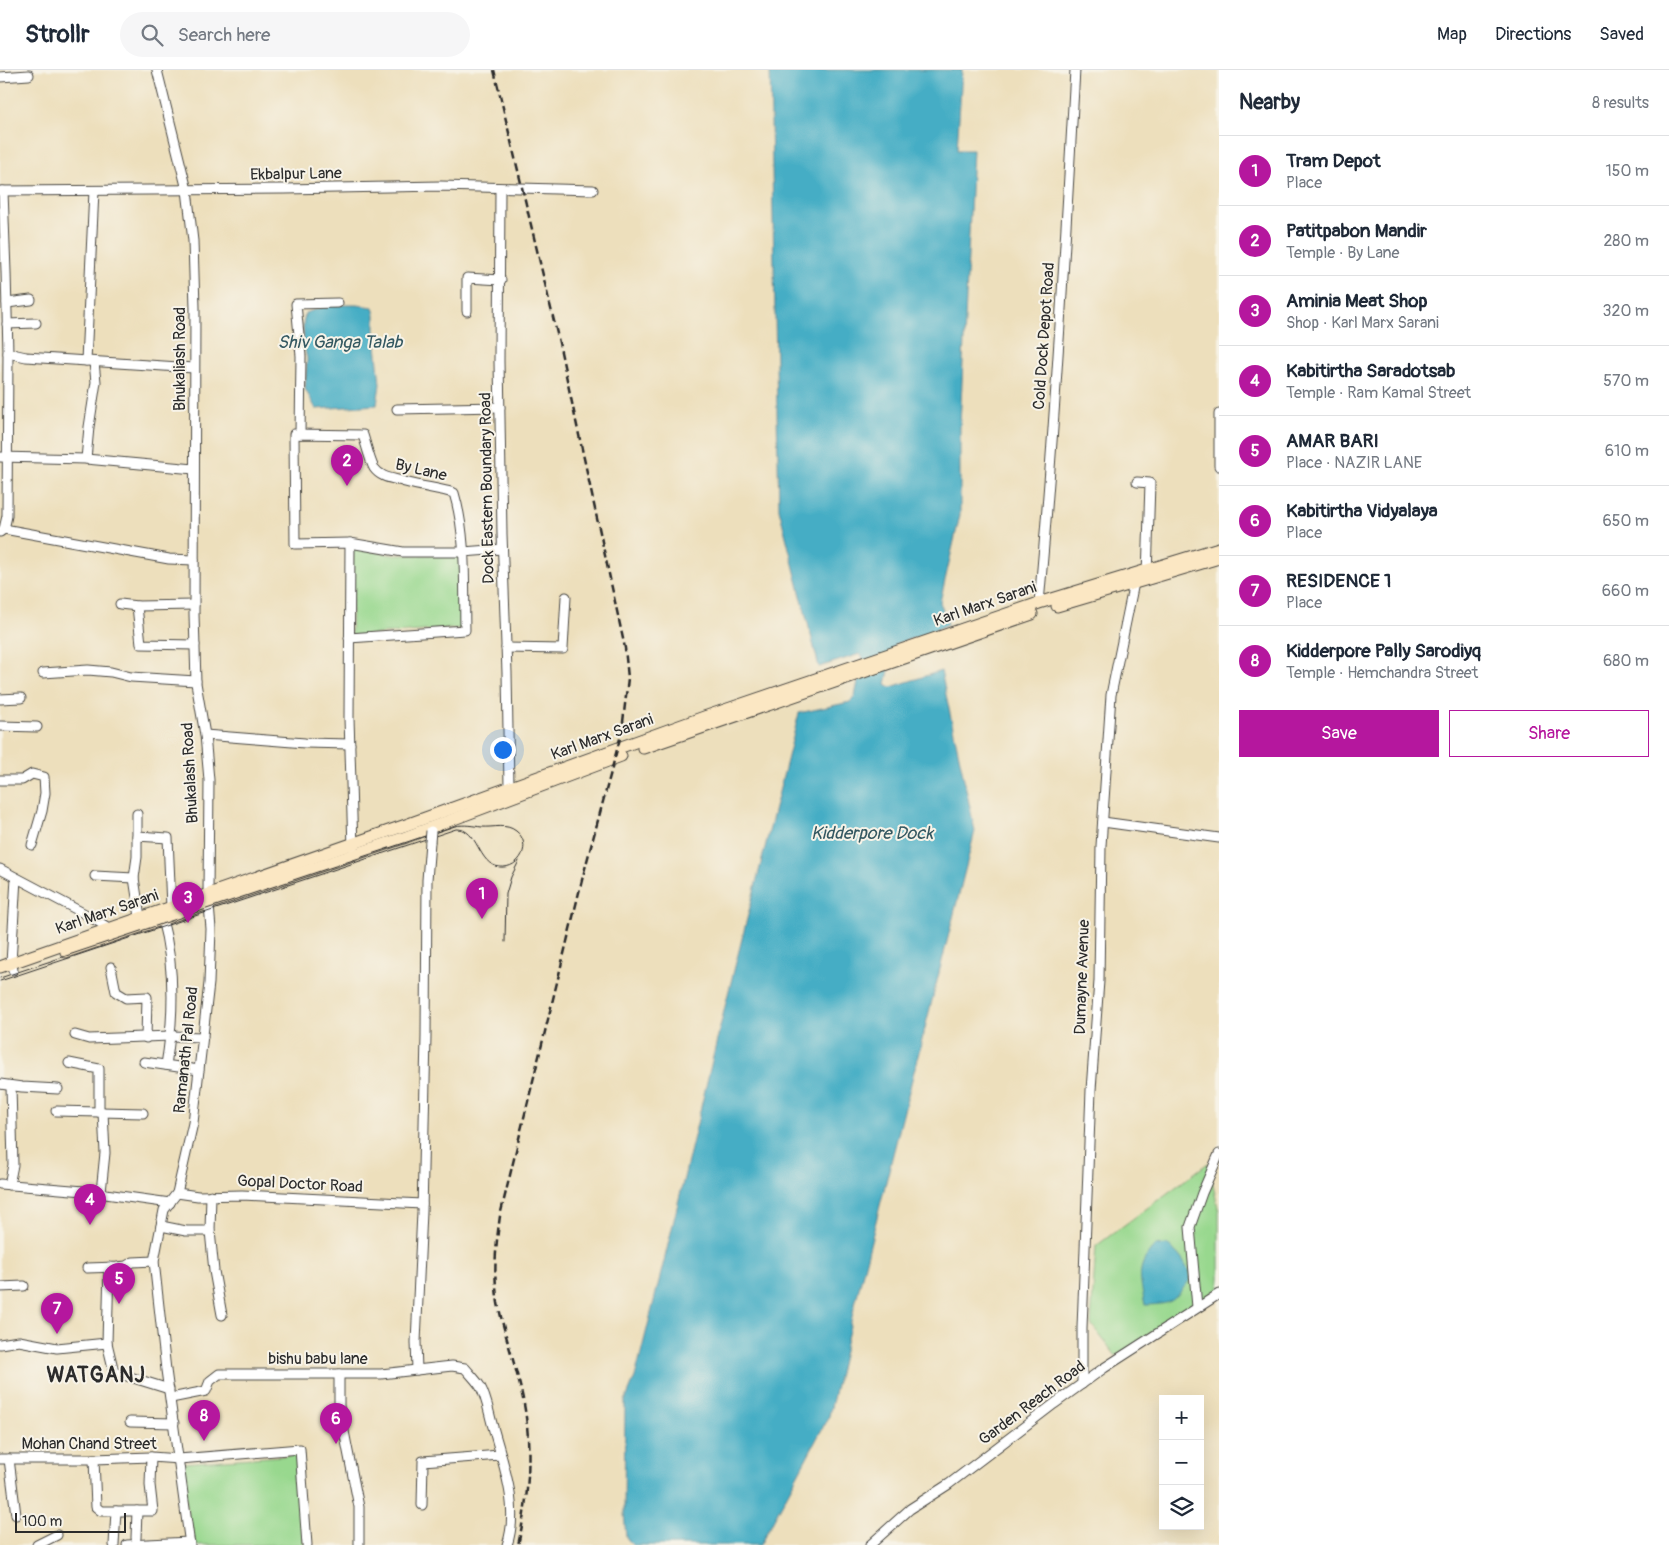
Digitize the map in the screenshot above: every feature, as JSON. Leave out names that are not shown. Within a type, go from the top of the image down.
[{"type":"main road","name":"Karl Marx Sarani","points":[[0,974],[8,966],[110,932],[140,917],[209,898],[353,849],[431,825],[509,787],[704,717],[845,674],[1039,603],[1135,578],[1219,548]]},
{"type":"main road","points":[[1147,574],[1219,558]]},
{"type":"main road","points":[[914,650],[1040,611],[1135,578]]},
{"type":"main road","points":[[431,825],[845,674]]},
{"type":"main road","points":[[110,932],[162,919],[209,898]]},
{"type":"street","name":"Bhukaliash Road","points":[[157,70],[187,190],[193,241],[195,308],[195,648]]},
{"type":"street","name":"Cold Dock Depot Road","points":[[1039,603],[1060,330],[1075,70]]},
{"type":"street","points":[[0,77],[29,75]]},
{"type":"street","name":"Ekbalpur Lane","points":[[1,191],[442,186],[593,190]]},
{"type":"street","name":"Dock Eastern Boundary Road","points":[[500,188],[502,549],[509,787]]},
{"type":"street","points":[[1,191],[8,353],[3,457],[7,516],[2,531],[169,559],[194,560]]},
{"type":"street","points":[[86,459],[96,382],[90,362],[94,191]]},
{"type":"street","points":[[467,311],[467,278],[501,280]]},
{"type":"street","points":[[7,303],[31,300]]},
{"type":"street","points":[[338,303],[296,304],[301,356],[300,434],[294,434],[296,544],[350,543],[403,552],[463,552],[502,549]]},
{"type":"street","points":[[7,324],[36,323]]},
{"type":"street","points":[[8,353],[26,357],[194,368]]},
{"type":"street","points":[[397,409],[500,407]]},
{"type":"street","points":[[1219,414],[1219,466]]},
{"type":"street","name":"By Lane","points":[[300,434],[363,435],[374,468],[386,478],[404,481],[414,486],[437,488],[454,493],[459,508],[463,552]]},
{"type":"street","points":[[3,457],[86,459],[194,469]]},
{"type":"street","points":[[1136,482],[1150,482],[1147,574]]},
{"type":"street","points":[[350,543],[350,744],[353,849]]},
{"type":"street","points":[[349,638],[465,630],[463,552]]},
{"type":"street","name":"Dumayne Avenue","points":[[1082,1384],[1082,1328],[1091,1090],[1099,981],[1103,822],[1111,695],[1135,578]]},
{"type":"street","points":[[506,648],[563,649],[566,597]]},
{"type":"street","points":[[120,604],[137,606],[194,606]]},
{"type":"street","points":[[137,606],[141,644],[195,648]]},
{"type":"street","name":"Bhukalash Road","points":[[195,648],[196,681],[205,735],[209,780],[209,898]]},
{"type":"street","points":[[42,673],[88,670],[111,672],[131,677],[196,681]]},
{"type":"street","points":[[0,699],[22,698]]},
{"type":"street","points":[[0,726],[37,727]]},
{"type":"street","points":[[205,735],[305,743],[350,744]]},
{"type":"street","points":[[0,780],[22,780],[32,774],[44,777],[45,793],[42,811],[32,845]]},
{"type":"street","points":[[138,814],[137,857],[134,878],[140,917]]},
{"type":"street","points":[[1103,822],[1219,838]]},
{"type":"street","points":[[417,1370],[416,1342],[426,1037],[427,880],[431,825]]},
{"type":"street","points":[[137,836],[168,838],[171,907]]},
{"type":"street","points":[[0,869],[87,915],[110,932]]},
{"type":"street","points":[[95,876],[134,878]]},
{"type":"street","points":[[8,966],[16,878]]},
{"type":"street","name":"Ramanath Pal Road","points":[[190,1544],[154,1260],[164,1210],[178,1193],[193,1123],[209,983],[211,929],[209,898]]},
{"type":"street","points":[[162,919],[168,950],[173,1000],[171,1036],[166,1065]]},
{"type":"street","points":[[111,967],[116,992],[126,998],[147,996],[146,1038]]},
{"type":"street","points":[[75,1035],[89,1039],[171,1036],[203,1037]]},
{"type":"street","points":[[144,1062],[200,1070]]},
{"type":"street","points":[[69,1063],[98,1068],[105,1153],[101,1192]]},
{"type":"street","points":[[0,1084],[58,1089]]},
{"type":"street","points":[[10,1086],[13,1165],[5,1185],[101,1192],[169,1204]]},
{"type":"street","points":[[56,1111],[143,1113]]},
{"type":"street","points":[[1197,1307],[1190,1226],[1202,1192],[1219,1154]]},
{"type":"street","name":"Gopal Doctor Road","points":[[178,1193],[211,1196],[422,1204]]},
{"type":"street","points":[[211,1196],[210,1231],[214,1271],[222,1315]]},
{"type":"street","points":[[161,1226],[186,1231],[210,1231]]},
{"type":"street","points":[[87,1268],[126,1266],[133,1262],[154,1260]]},
{"type":"street","points":[[110,1267],[107,1343],[114,1372],[170,1393]]},
{"type":"street","points":[[0,1287],[24,1286]]},
{"type":"street","name":"Garden Reach Road","points":[[870,1545],[910,1508],[949,1484],[1082,1384],[1219,1294]]},
{"type":"street","points":[[0,1344],[19,1341],[57,1348],[107,1343]]},
{"type":"street","name":"bishu babu lane","points":[[170,1393],[206,1391],[210,1381],[219,1374],[381,1374],[452,1366],[466,1368],[480,1387],[500,1455]]},
{"type":"street","points":[[339,1374],[339,1406],[359,1507],[359,1545]]},
{"type":"street","points":[[130,1422],[174,1423]]},
{"type":"street","name":"Mohan Chand Street","points":[[5,1459],[151,1457],[179,1459],[300,1449],[307,1545]]},
{"type":"street","points":[[422,1505],[423,1461],[500,1455],[512,1509],[510,1538],[507,1545]]},
{"type":"street","points":[[94,1459],[96,1507],[101,1511],[153,1512],[150,1484],[151,1457]]},
{"type":"street","points":[[5,1459],[16,1515]]},
{"type":"street","points":[[114,1545],[116,1511]]},
{"type":"street","points":[[136,1538],[137,1511]]},
{"type":"street","points":[[37,1545],[57,1535]]},
{"type":"street","points":[[127,1545],[190,1544]]},
{"type":"green space","points":[[353,548],[393,555],[461,555],[464,628],[351,636]]},
{"type":"green space","points":[[1208,1163],[1219,1212],[1219,1289],[1116,1356],[1091,1324],[1096,1246]]},
{"type":"green space","points":[[296,1455],[304,1545],[191,1545],[182,1463]]},
{"type":"water","name":"Kidderpore Dock","points":[[770,70],[962,70],[957,150],[973,150],[960,425],[960,515],[940,602],[948,624],[927,634],[895,644],[886,684],[891,687],[941,671],[975,831],[855,1304],[829,1416],[760,1545],[632,1545],[626,1537],[624,1513],[625,1401],[635,1377],[728,994],[799,713],[850,702],[855,696],[863,658],[860,654],[819,667],[779,509]]},
{"type":"water","name":"Shiv Ganga Talab","points":[[329,305],[373,307],[380,384],[377,405],[316,409],[305,389],[307,359],[303,325],[305,313]]},
{"type":"water","points":[[1167,1245],[1182,1260],[1191,1279],[1172,1300],[1163,1304],[1145,1305],[1141,1280],[1144,1260],[1155,1246]]},
{"type":"tram line","points":[[0,978],[455,826],[508,827],[516,831],[521,836],[523,842],[524,849],[518,860],[507,867],[500,867],[492,865],[487,860],[469,834],[464,830],[456,829],[0,981]]},
{"type":"tram line","points":[[505,942],[506,894],[511,877],[519,861]]},
{"type":"railway","points":[[494,70],[558,338],[625,648],[628,678],[622,731],[583,876],[500,1216],[496,1259],[496,1292],[525,1410],[528,1444],[528,1478],[518,1545]]},
{"type":"place","name":"Patitpabon Mandir","points":[[347,486]]},
{"type":"place","name":"Tram Depot","points":[[482,919]]},
{"type":"place","name":"Aminia Meat Shop","points":[[188,923]]},
{"type":"place","name":"Kabitirtha Saradotsab","points":[[90,1225]]},
{"type":"place","name":"AMAR BARI","points":[[119,1304]]},
{"type":"place","name":"RESIDENCE 1","points":[[57,1334]]},
{"type":"place","name":"Kidderpore Pally Sarodiyq","points":[[204,1441]]},
{"type":"place","name":"Kabitirtha Vidyalaya","points":[[336,1444]]},
{"type":"district","name":"WATGANJ","points":[[96,1375]]}]
